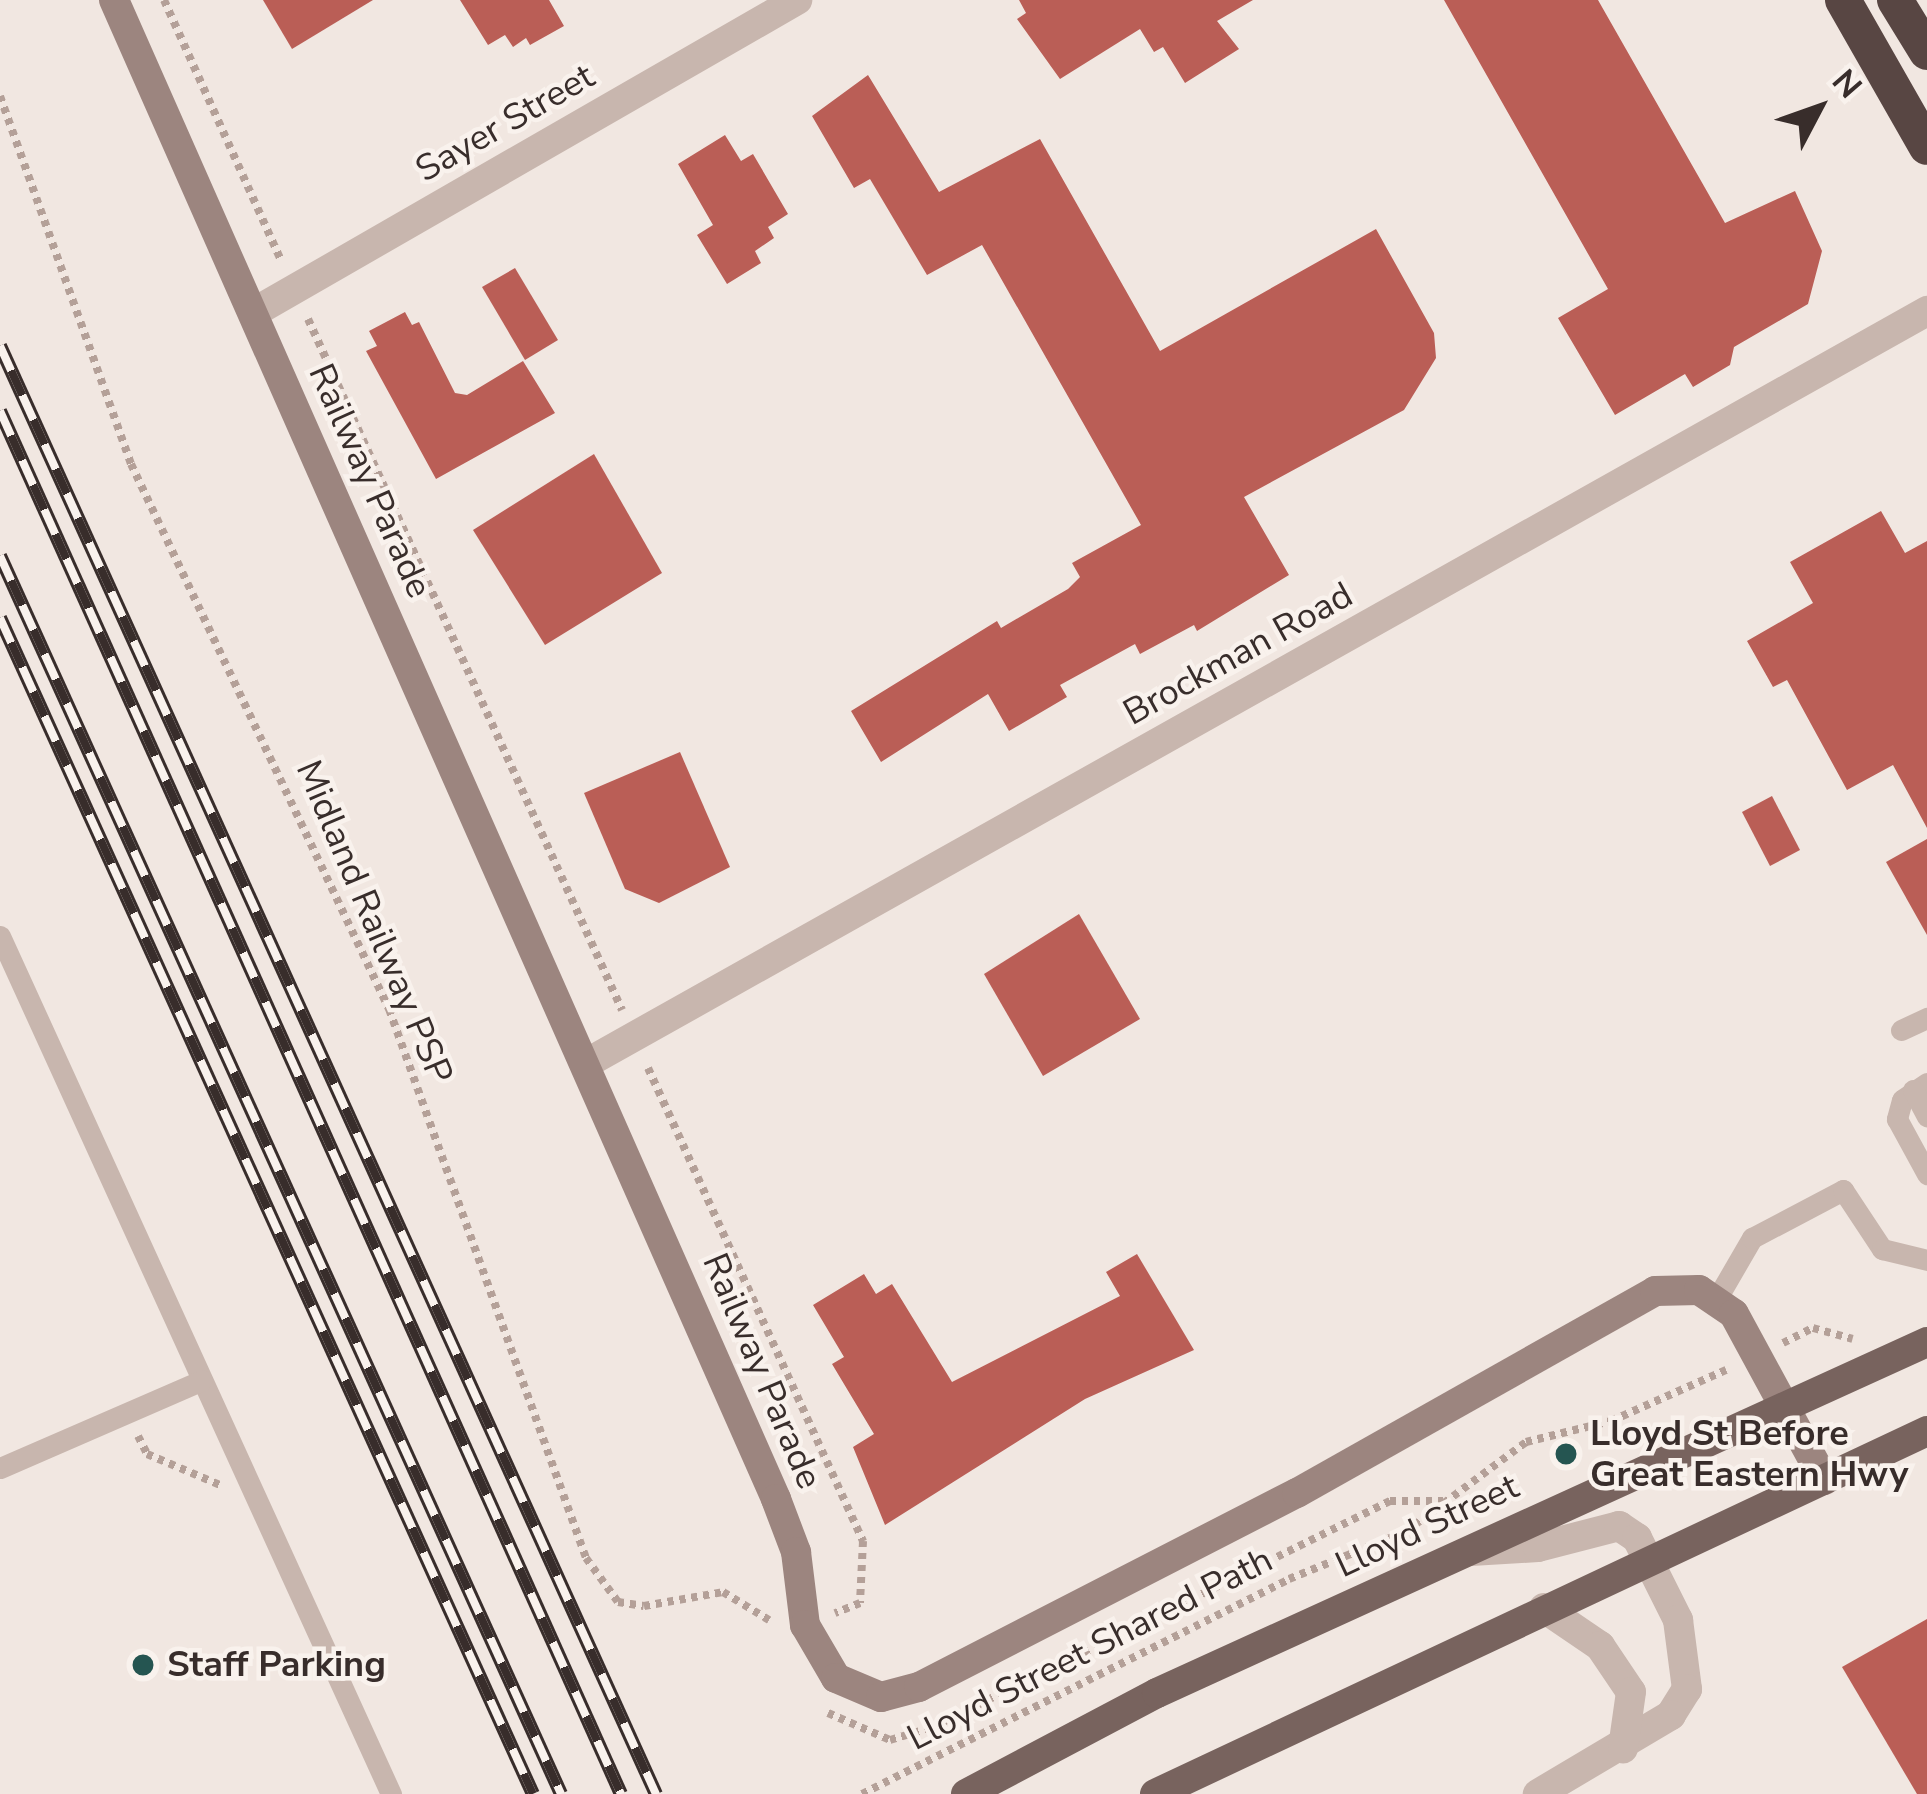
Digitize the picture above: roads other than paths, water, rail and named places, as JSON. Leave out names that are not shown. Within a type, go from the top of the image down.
[{"type":"highway","points":[[1843,0],[1927,147]]},
{"type":"highway","points":[[1895,0],[1927,52]]},
{"type":"main road","name":"Lloyd Street","points":[[966,1794],[1157,1693],[1927,1342]]},
{"type":"main road","points":[[1155,1794],[1927,1431]]},
{"type":"street","name":"Railway Parade","points":[[114,0],[783,1516],[797,1628],[836,1678],[881,1696],[919,1687],[1297,1493],[1654,1291],[1699,1290],[1716,1300]]},
{"type":"street","name":"Sayer Street","points":[[253,314],[797,0]]},
{"type":"street","name":"Brockman Road","points":[[587,1063],[1927,311]]},
{"type":"street","points":[[1716,1300],[1760,1354],[1824,1480]]},
{"type":"street","points":[[1463,1552],[1538,1546],[1619,1526],[1648,1561],[1678,1620],[1688,1689],[1655,1731],[1538,1794]]},
{"type":"street","points":[[1544,1608],[1600,1646],[1630,1692],[1623,1748]]},
{"type":"lane","points":[[0,936],[391,1794]]},
{"type":"lane","points":[[1901,1030],[1927,1018]]},
{"type":"lane","points":[[1920,1086],[1927,1116]]},
{"type":"lane","points":[[1920,1086],[1898,1119],[1927,1174]]},
{"type":"lane","points":[[1716,1300],[1752,1238],[1844,1190],[1882,1249],[1927,1260]]},
{"type":"lane","points":[[0,1468],[202,1380]]},
{"type":"railway","points":[[0,346],[656,1794]]},
{"type":"railway","points":[[0,411],[621,1794]]},
{"type":"railway","points":[[0,556],[561,1794]]},
{"type":"railway","points":[[0,618],[533,1794]]},
{"type":"place","name":"Lloyd St Before Great Eastern Hwy","points":[[1566,1454]]},
{"type":"place","name":"Staff Parking","points":[[143,1665]]}]
